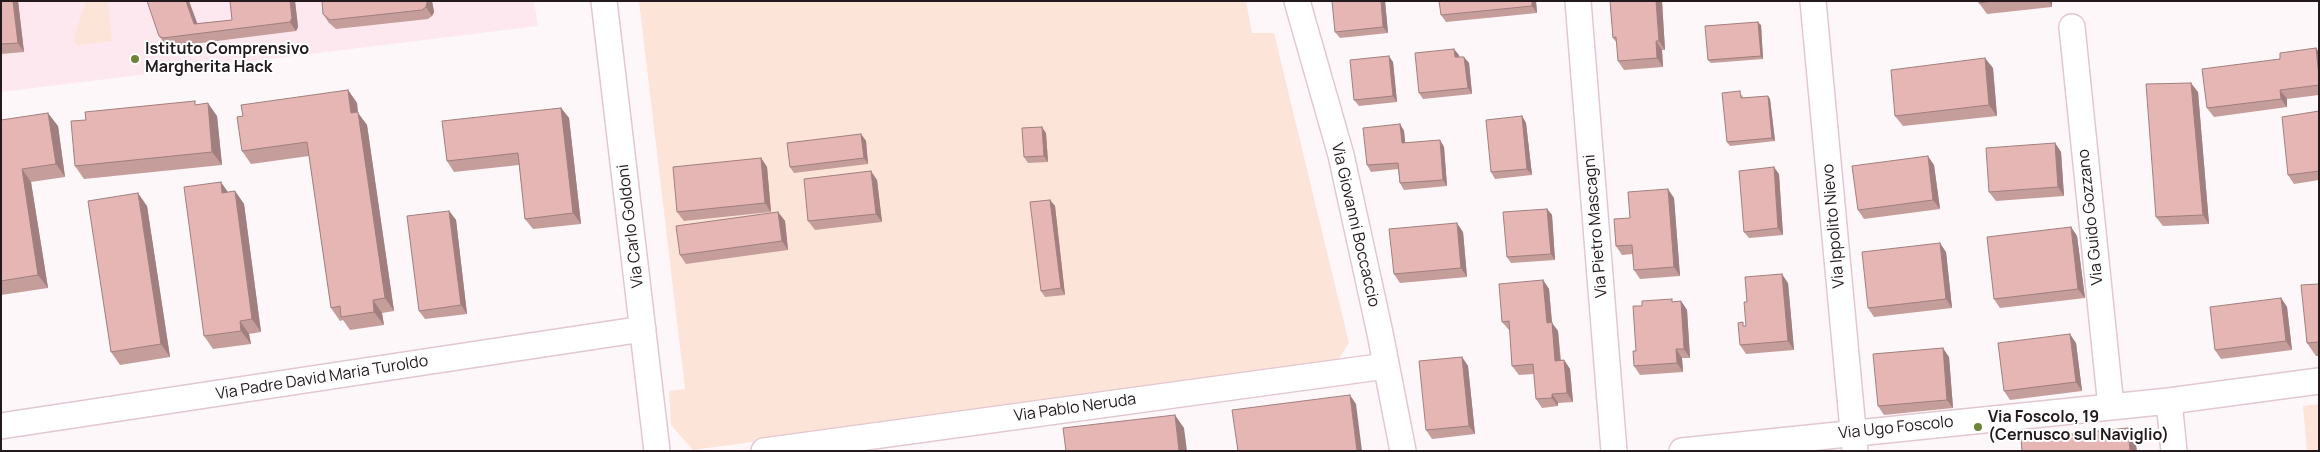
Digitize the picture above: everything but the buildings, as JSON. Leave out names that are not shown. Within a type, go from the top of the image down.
[{"type":"street","name":"Via Carlo Goldoni","points":[[604,1],[657,451]]},
{"type":"street","name":"Via Giovanni Boccaccio","points":[[1297,1],[1341,154],[1403,451]]},
{"type":"street","name":"Via Pietro Mascagni","points":[[1578,1],[1614,451]]},
{"type":"street","name":"Via Ippolito Nievo","points":[[1813,1],[1854,442]]},
{"type":"street","name":"Via Guido Gozzano","points":[[2072,27],[2111,407]]},
{"type":"street","name":"Via Padre David Maria Turoldo","points":[[1,426],[643,329]]},
{"type":"street","name":"Via Pablo Neruda","points":[[764,451],[1386,366]]},
{"type":"street","name":"Via Ugo Foscolo","points":[[1682,451],[1854,442],[2319,381]]},
{"type":"street","points":[[2168,401],[2174,451]]},
{"type":"shaded area","name":"Istituto Comprensivo Margherita Hack","points":[[1,1],[534,1],[538,26],[1,92]]},
{"type":"shaded area","points":[[86,1],[108,1],[112,41],[78,45],[74,42]]},
{"type":"shaded area","points":[[639,1],[1246,1],[1252,33],[1274,33],[1349,343],[1336,363],[693,450],[671,425],[669,391],[685,389]]},
{"type":"shaded area","points":[[2319,404],[2319,451],[2307,451],[2303,406]]},
{"type":"place","name":"Istituto Comprensivo Margherita Hack","points":[[135,59]]},
{"type":"place","name":"Via Foscolo, 19 (Cernusco sul Naviglio)","points":[[1978,427]]}]
